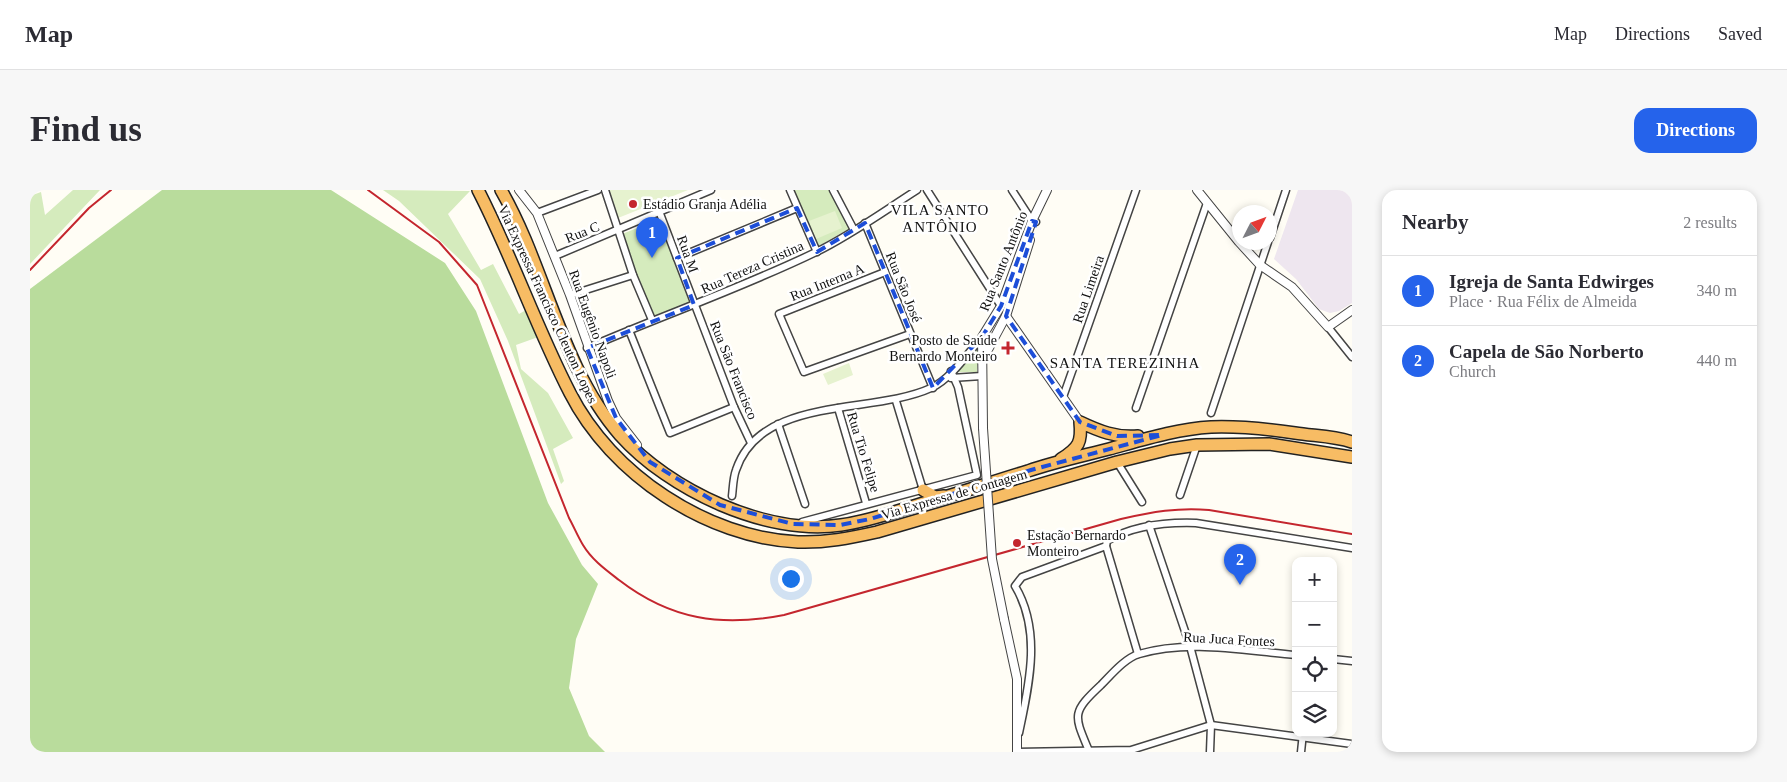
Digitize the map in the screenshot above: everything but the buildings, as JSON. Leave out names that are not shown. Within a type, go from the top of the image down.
[{"type":"highway","name":"Via Expressa Francisco Cleuton Lopes","points":[[478,190],[570,394],[588,422],[612,450],[640,477],[667,498],[701,518],[735,531],[797,542]]},
{"type":"highway","name":"Via Expressa Francisco Cleuton Lopes","points":[[501,190],[587,384],[603,412],[621,435],[650,462],[677,482],[720,505],[767,519],[793,524]]},
{"type":"highway","points":[[1051,465],[1074,451],[1081,440],[1080,422],[1117,436],[1162,435],[1211,427],[1273,430],[1352,442]]},
{"type":"highway","name":"Via Expressa de Contagem","points":[[793,524],[840,525],[870,519],[1051,465],[1162,435]]},
{"type":"highway","points":[[1117,462],[1197,445],[1270,444],[1352,457]]},
{"type":"highway","name":"Via Expressa de Contagem","points":[[797,542],[843,540],[877,532],[1117,462]]},
{"type":"highway","points":[[923,490],[935,497],[953,495]]},
{"type":"street","name":"Rua Eugênio Napoli","points":[[519,190],[537,213],[570,296],[587,348],[616,418],[650,462]]},
{"type":"street","points":[[537,213],[598,190]]},
{"type":"street","points":[[605,190],[633,275],[652,320]]},
{"type":"street","name":"Rua C","points":[[554,256],[618,231],[659,211],[711,190]]},
{"type":"street","points":[[790,190],[817,252]]},
{"type":"street","points":[[833,190],[854,230]]},
{"type":"street","name":"Rua Tereza Cristina","points":[[587,348],[652,320],[694,305],[817,252],[917,190]]},
{"type":"street","points":[[927,190],[1001,306]]},
{"type":"street","points":[[1012,190],[1034,222]]},
{"type":"street","name":"Rua Santo Antônio","points":[[982,360],[1006,316],[1041,199],[1042,190]]},
{"type":"street","name":"Rua Santo Antônio","points":[[1041,199],[1047,190]]},
{"type":"street","name":"Rua Limeira","points":[[1063,397],[1136,190]]},
{"type":"street","points":[[1197,190],[1260,265],[1292,287],[1328,326],[1352,357]]},
{"type":"street","points":[[1277,217],[1286,190]]},
{"type":"street","points":[[1136,408],[1207,203]]},
{"type":"street","points":[[677,258],[797,208]]},
{"type":"street","name":"Rua M","points":[[659,211],[694,305]]},
{"type":"street","name":"Rua Santo Antônio","points":[[1017,752],[1017,679],[992,559],[983,428],[982,337],[1001,306],[1034,222]]},
{"type":"street","name":"Rua São José","points":[[865,223],[933,388]]},
{"type":"street","points":[[1211,413],[1265,250]]},
{"type":"street","name":"Rua Interna A","points":[[885,272],[779,314],[804,372],[910,334]]},
{"type":"street","points":[[570,296],[633,275]]},
{"type":"street","name":"Rua São Francisco","points":[[694,305],[734,407],[751,443]]},
{"type":"street","points":[[1328,326],[1352,310]]},
{"type":"street","points":[[1006,316],[1080,422]]},
{"type":"street","points":[[629,330],[670,433],[734,407]]},
{"type":"street","points":[[732,496],[736,470],[751,443],[778,424],[838,408],[896,401],[933,388],[953,374],[982,337]]},
{"type":"street","points":[[953,374],[982,376]]},
{"type":"street","points":[[793,524],[838,514],[866,504],[977,475],[953,374]]},
{"type":"street","points":[[896,401],[923,490]]},
{"type":"street","name":"Rua Tio Felipe","points":[[838,408],[866,504]]},
{"type":"street","points":[[778,424],[805,504]]},
{"type":"street","points":[[1180,495],[1197,445]]},
{"type":"street","points":[[1117,462],[1142,502]]},
{"type":"street","points":[[1138,654],[1106,546],[1107,541],[1116,535],[1150,525],[1170,522],[1196,523],[1352,548]]},
{"type":"street","points":[[1150,525],[1190,646],[1211,726],[1210,752]]},
{"type":"street","points":[[1017,742],[1028,690],[1032,647],[1022,599],[1015,586],[1022,577],[1106,546]]},
{"type":"street","name":"Rua Juca Fontes","points":[[1089,751],[1078,724],[1077,714],[1081,704],[1125,663],[1138,654],[1190,646],[1292,655]]},
{"type":"street","points":[[1337,659],[1352,661]]},
{"type":"street","points":[[1017,752],[1131,751],[1211,726],[1292,735]]},
{"type":"street","points":[[1301,752],[1303,737]]},
{"type":"street","points":[[1309,737],[1352,744]]},
{"type":"highlighted area","points":[[797,208],[817,252],[865,223],[933,388],[982,337],[1001,306],[1032,221],[1036,222],[1006,316],[1080,422],[1117,436],[1162,435],[1031,470],[870,519],[840,525],[793,524],[720,505],[650,462],[616,418],[587,348],[694,305],[677,258]]},
{"type":"shaded area","points":[[1298,190],[1352,190],[1352,303],[1339,311],[1330,313],[1319,309],[1296,279],[1274,259]]},
{"type":"green space","points":[[73,190],[100,190],[30,264],[30,196],[41,192],[45,215]]},
{"type":"green space","points":[[162,190],[331,190],[445,263],[476,311],[548,503],[582,565],[598,584],[576,639],[569,688],[589,736],[605,752],[30,752],[30,289]]},
{"type":"green space","points":[[383,190],[470,191],[448,214],[481,270],[493,264],[519,314],[526,310],[541,336],[516,345],[521,369],[548,393],[573,438],[553,449],[564,481],[561,484],[508,341],[480,279],[399,201]]},
{"type":"green space","name":"Estádio Granja Adélia","points":[[609,190],[688,190],[618,218]]},
{"type":"green space","points":[[792,190],[830,190],[850,228],[817,247]]},
{"type":"green space","points":[[835,211],[842,228],[816,239],[809,221]]},
{"type":"green space","points":[[660,219],[691,307],[659,319],[650,313],[622,234]]},
{"type":"green space","points":[[980,344],[977,372],[956,372]]},
{"type":"green space","points":[[849,363],[853,375],[828,385],[823,374]]},
{"type":"railway","points":[[30,270],[89,208],[111,190]]},
{"type":"railway","points":[[368,190],[439,242],[477,285],[569,518],[579,539],[587,550],[595,560],[619,580],[638,593],[677,612],[718,620],[761,619],[784,615],[1121,519],[1165,511],[1209,510],[1352,534]]},
{"type":"place","name":"Estádio Granja Adélia","points":[[633,204]]},
{"type":"place","name":"Igreja de Santa Edwirges","points":[[652,258]]},
{"type":"place","name":"Posto de Saúde Bernardo Monteiro","points":[[1008,348]]},
{"type":"place","name":"Estação Bernardo Monteiro","points":[[1017,543]]},
{"type":"place","name":"Capela de São Norberto","points":[[1240,585]]},
{"type":"district","name":"VILA SANTO ANTÔNIO","points":[[940,218]]},
{"type":"district","name":"SANTA TEREZINHA","points":[[1125,363]]}]
